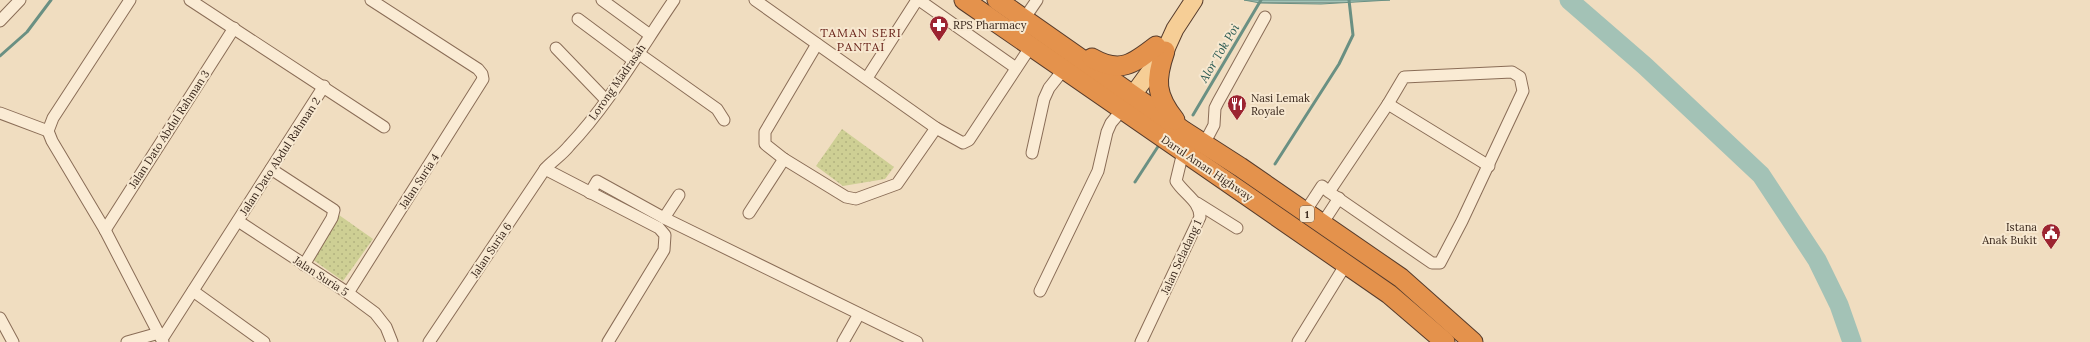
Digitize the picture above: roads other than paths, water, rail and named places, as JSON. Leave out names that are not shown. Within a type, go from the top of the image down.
[{"type":"highway","name":"Darul Aman Highway","points":[[964,0],[1064,69],[1184,131],[1204,144],[1401,278],[1474,342]]},
{"type":"highway","name":"Darul Aman Highway","points":[[997,0],[1063,46],[1183,152],[1303,233],[1389,294],[1445,342]]},
{"type":"highway","points":[[1063,46],[1080,52],[1104,65],[1116,66],[1129,65],[1161,48]]},
{"type":"highway","points":[[1161,48],[1159,92],[1162,103],[1184,131]]},
{"type":"main road","points":[[1123,99],[1175,29],[1192,3]]},
{"type":"street","points":[[127,342],[161,338],[105,230],[52,141],[48,131],[53,118],[130,0]]},
{"type":"street","name":"Jalan Dato Abdul Rahman 2","points":[[161,338],[193,291],[324,86],[191,0]]},
{"type":"street","name":"Jalan Suria 4","points":[[348,293],[482,84],[482,74],[478,69],[371,0]]},
{"type":"street","points":[[602,0],[650,35]]},
{"type":"street","name":"Lorong Madrasah","points":[[554,158],[569,147],[606,100],[674,0]]},
{"type":"street","points":[[754,0],[867,78],[936,128],[957,140],[966,142],[1031,46]]},
{"type":"street","points":[[867,78],[918,0],[1016,68]]},
{"type":"street","points":[[1024,19],[1037,0]]},
{"type":"street","points":[[0,21],[15,2]]},
{"type":"street","points":[[1204,144],[1214,125],[1215,108],[1265,17]]},
{"type":"street","points":[[578,19],[717,109],[724,120]]},
{"type":"street","name":"Jalan Dato Abdul Rahman 3","points":[[105,230],[234,28]]},
{"type":"street","points":[[817,44],[765,132],[765,144],[784,159],[846,197],[861,198],[897,184],[936,128]]},
{"type":"street","points":[[556,48],[606,100]]},
{"type":"street","points":[[1032,153],[1044,99],[1049,88],[1064,69]]},
{"type":"street","points":[[1305,212],[1326,189],[1388,104],[1404,77],[1512,72],[1520,77],[1523,91],[1489,166],[1443,260],[1440,263],[1432,263],[1326,189]]},
{"type":"street","points":[[324,86],[384,127]]},
{"type":"street","points":[[1040,291],[1095,178],[1102,157],[1107,132],[1123,99]]},
{"type":"street","points":[[1388,104],[1489,166]]},
{"type":"street","points":[[0,113],[48,131]]},
{"type":"street","name":"Jalan Seladang 1","points":[[1141,342],[1198,225],[1200,210],[1197,203],[1176,181],[1183,152]]},
{"type":"street","name":"Jalan Suria 6","points":[[429,342],[545,169],[554,158]]},
{"type":"street","points":[[749,214],[784,159]]},
{"type":"street","points":[[271,169],[331,206],[334,210],[332,218],[304,265]]},
{"type":"street","points":[[545,169],[659,228],[666,238],[664,250],[608,342]]},
{"type":"street","points":[[590,193],[597,182],[664,218],[917,342]]},
{"type":"street","points":[[664,218],[679,195]]},
{"type":"street","points":[[1322,224],[1339,198]]},
{"type":"street","points":[[1197,203],[1237,228]]},
{"type":"street","name":"Jalan Suria 5","points":[[238,221],[348,293],[382,320],[392,342]]},
{"type":"street","points":[[1298,342],[1346,264]]},
{"type":"street","points":[[193,291],[264,342]]},
{"type":"street","points":[[843,342],[859,314]]},
{"type":"street","points":[[0,318],[13,342]]},
{"type":"waterway","points":[[0,56],[27,32],[51,0]]},
{"type":"waterway","name":"Alor Tok Poi","points":[[1193,115],[1261,0]]},
{"type":"waterway","points":[[1275,164],[1339,64],[1353,35],[1349,0]]},
{"type":"waterway","points":[[1569,0],[1645,66],[1761,175],[1817,260],[1839,305],[1852,342]]},
{"type":"waterway","name":"Alor Tok Poi","points":[[1135,182],[1159,145]]},
{"type":"place","name":"RPS Pharmacy","points":[[939,42]]},
{"type":"place","name":"Nasi Lemak Royale","points":[[1237,121]]},
{"type":"place","name":"Istana Anak Bukit","points":[[2051,250]]},
{"type":"district","name":"TAMAN SERI PANTAI","points":[[861,39]]}]
